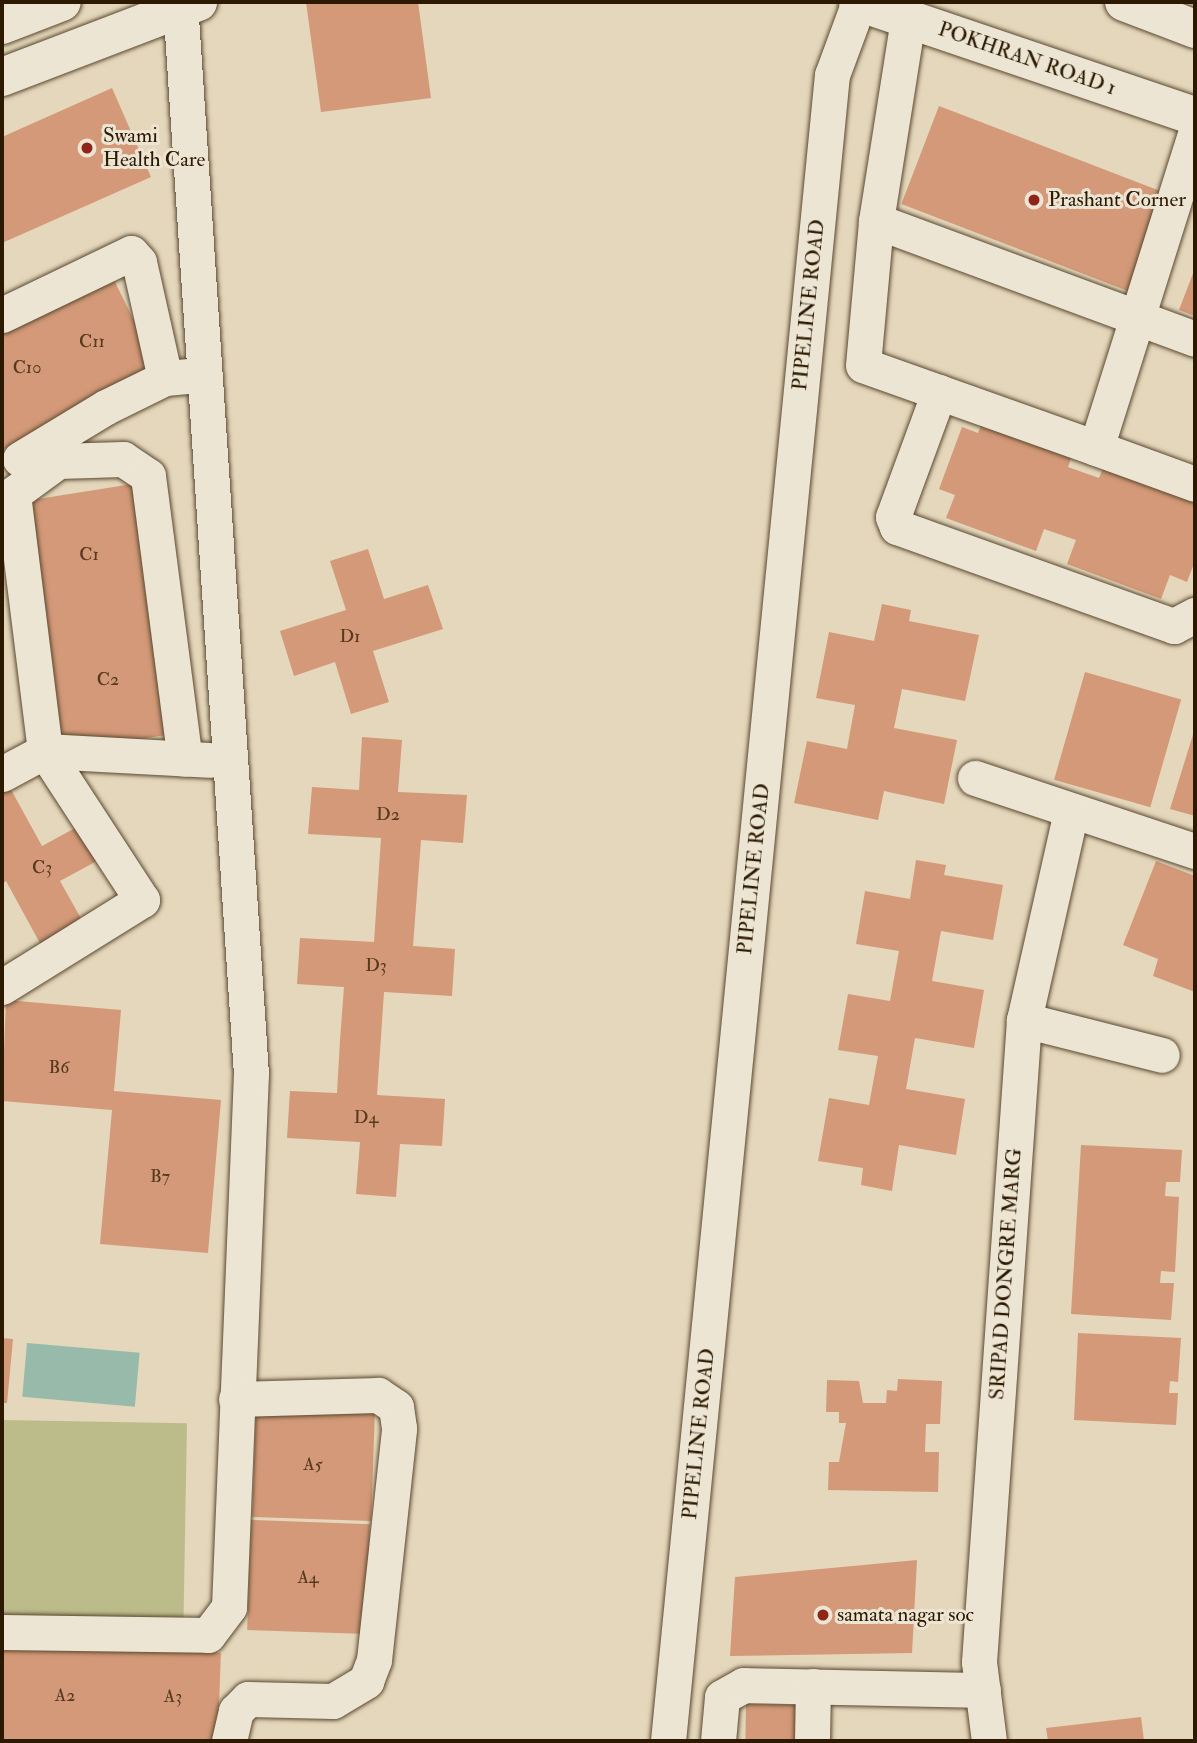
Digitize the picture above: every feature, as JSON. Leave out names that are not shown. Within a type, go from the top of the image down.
[{"type":"main road","points":[[2,25],[62,2]]},
{"type":"main road","name":"POKHRAN ROAD 1","points":[[859,2],[1195,116]]},
{"type":"main road","points":[[1124,2],[1195,29]]},
{"type":"main road","points":[[2,77],[186,4]]},
{"type":"street","name":"PIPELINE ROAD","points":[[668,1741],[832,75],[859,2]]},
{"type":"street","points":[[2,1632],[208,1635],[223,1621],[250,1074],[205,374],[186,4]]},
{"type":"street","points":[[908,20],[876,221],[860,356],[873,371],[1195,484]]},
{"type":"street","points":[[1096,448],[1142,317],[1195,134]]},
{"type":"street","points":[[876,221],[1142,317],[1195,339]]},
{"type":"street","points":[[2,315],[131,253],[139,262],[165,378]]},
{"type":"street","points":[[2,469],[165,378],[205,374]]},
{"type":"street","points":[[939,392],[893,517],[897,527],[1174,626],[1195,615]]},
{"type":"street","points":[[2,987],[142,900],[45,751],[13,494],[58,461],[97,456],[140,465],[148,476],[185,759]]},
{"type":"street","points":[[2,774],[45,751],[230,762]]},
{"type":"street","points":[[975,778],[1195,851]]},
{"type":"street","name":"SRIPAD DONGRE MARG","points":[[989,1741],[979,1662],[1024,1020],[1070,811]]},
{"type":"street","points":[[1024,1020],[1162,1055]]},
{"type":"street","points":[[229,1741],[236,1711],[248,1699],[333,1701],[366,1681],[374,1660],[400,1428],[396,1408],[378,1395],[236,1399]]},
{"type":"street","points":[[812,1741],[813,1686]]},
{"type":"street","points":[[718,1741],[722,1697],[734,1689],[813,1686],[983,1690]]},
{"type":"green space","points":[[2,1420],[187,1423],[184,1618],[2,1615]]},
{"type":"shaded area","points":[[27,1343],[140,1353],[135,1407],[22,1397]]},
{"type":"building","points":[[306,2],[418,2],[431,98],[321,112]]},
{"type":"building","points":[[112,88],[151,177],[2,243],[2,137]]},
{"type":"building","name":"Prashant Corner","points":[[939,106],[1169,194],[1131,292],[901,204]]},
{"type":"building","points":[[1195,268],[1195,316],[1179,310]]},
{"type":"building","points":[[109,270],[159,371],[2,450],[2,324]]},
{"type":"building","points":[[985,415],[1075,448],[1068,467],[1099,478],[1108,456],[1195,488],[1195,561],[1187,582],[1170,575],[1161,599],[1067,564],[1076,540],[1044,529],[1036,551],[946,518],[955,495],[939,489],[962,427],[978,433]]},
{"type":"building","points":[[139,483],[179,733],[60,752],[20,502]]},
{"type":"building","points":[[368,549],[384,599],[428,585],[443,629],[373,651],[389,702],[351,714],[335,662],[294,676],[280,631],[346,610],[330,561]]},
{"type":"building","points":[[882,604],[911,610],[909,621],[979,635],[965,701],[902,689],[894,728],[957,740],[944,804],[884,791],[878,820],[794,803],[807,741],[847,749],[855,705],[816,698],[829,632],[874,641]]},
{"type":"building","points":[[1085,672],[1181,700],[1150,807],[1054,780]]},
{"type":"building","points":[[1195,728],[1195,816],[1170,809]]},
{"type":"building","points":[[362,737],[402,740],[398,792],[467,795],[463,843],[421,840],[413,946],[455,949],[452,996],[384,992],[377,1095],[445,1099],[442,1146],[400,1144],[396,1197],[356,1194],[360,1142],[287,1138],[290,1091],[337,1093],[344,987],[297,984],[300,938],[374,942],[381,838],[308,834],[312,787],[359,790]]},
{"type":"building","points":[[9,786],[42,846],[88,821],[106,856],[60,881],[83,922],[41,945],[6,881],[2,884],[2,790]]},
{"type":"building","points":[[916,860],[946,865],[944,875],[1003,885],[993,940],[941,931],[932,981],[984,990],[974,1048],[915,1038],[906,1089],[965,1099],[956,1155],[899,1145],[892,1191],[861,1185],[863,1168],[818,1161],[829,1098],[869,1105],[878,1056],[838,1050],[848,994],[890,1001],[899,951],[856,944],[865,891],[910,899]]},
{"type":"building","points":[[1156,861],[1195,876],[1195,992],[1153,976],[1158,959],[1123,945]]},
{"type":"building","points":[[6,1000],[121,1010],[114,1091],[221,1100],[208,1253],[100,1244],[112,1110],[2,1101]]},
{"type":"building","points":[[1081,1145],[1182,1150],[1180,1182],[1166,1182],[1165,1196],[1179,1197],[1175,1272],[1161,1271],[1160,1283],[1174,1283],[1171,1320],[1071,1314]]},
{"type":"building","points":[[1078,1333],[1181,1338],[1178,1382],[1170,1381],[1169,1393],[1178,1393],[1176,1425],[1074,1420]]},
{"type":"building","points":[[2,1338],[13,1339],[7,1403],[2,1403]]},
{"type":"building","points":[[898,1379],[942,1381],[940,1424],[926,1424],[925,1452],[939,1452],[938,1492],[828,1490],[829,1462],[839,1462],[846,1423],[839,1423],[839,1412],[826,1412],[827,1380],[859,1381],[863,1403],[886,1403],[887,1390],[897,1391]]},
{"type":"building","points":[[256,1407],[375,1411],[371,1521],[252,1517]]},
{"type":"building","points":[[251,1520],[370,1524],[366,1634],[247,1630]]},
{"type":"building","name":"samata nagar soc","points":[[917,1560],[912,1653],[730,1656],[735,1577]]},
{"type":"building","points":[[2,1645],[221,1653],[218,1741],[2,1741]]},
{"type":"building","points":[[746,1704],[798,1705],[797,1741],[745,1741]]},
{"type":"building","points":[[1141,1717],[1144,1741],[1048,1741],[1046,1728]]},
{"type":"place","name":"Swami Health Care","points":[[87,148]]},
{"type":"place","name":"Prashant Corner","points":[[1034,200]]},
{"type":"place","name":"samata nagar soc","points":[[823,1615]]}]
